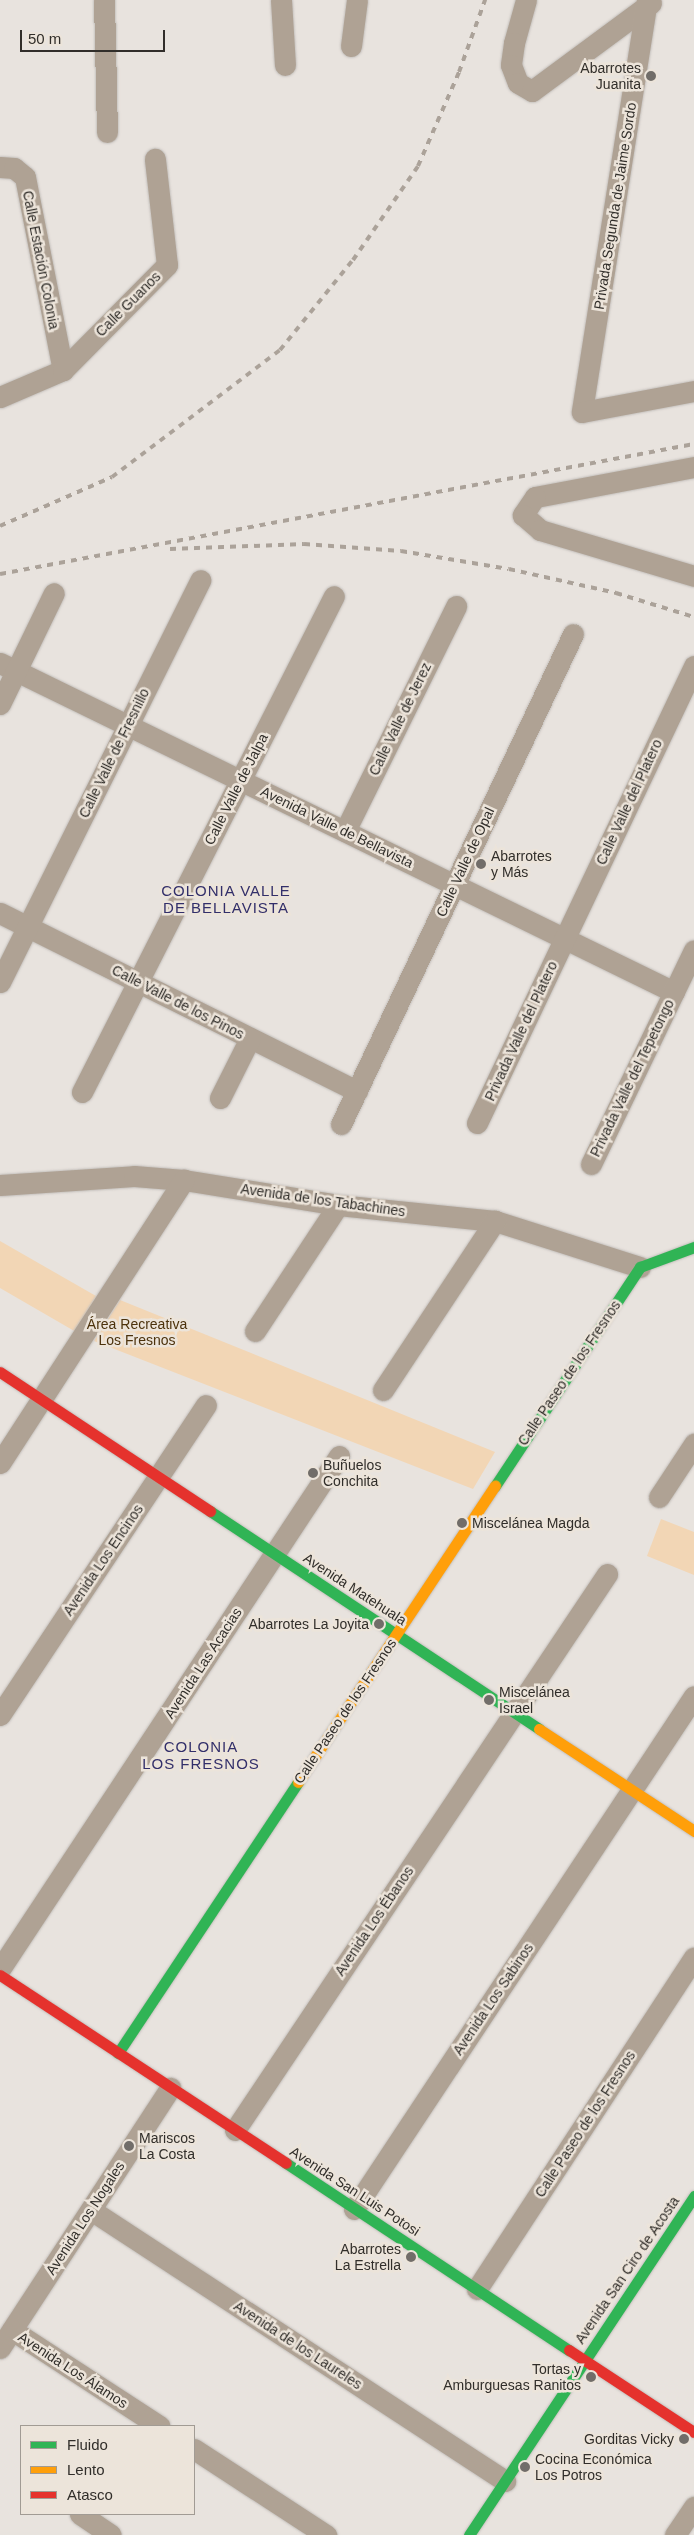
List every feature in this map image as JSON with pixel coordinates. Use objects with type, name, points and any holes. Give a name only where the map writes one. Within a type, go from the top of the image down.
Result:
[{"type":"street","points":[[104,0],[107,132]]},
{"type":"street","points":[[280,0],[285,65]]},
{"type":"street","points":[[351,46],[357,0]]},
{"type":"street","points":[[526,0],[514,43],[512,66],[518,83],[532,91],[650,2]]},
{"type":"street","name":"Privada Segunda de Jaime Sordo","points":[[650,2],[582,412],[694,392]]},
{"type":"street","name":"Calle Guanos","points":[[0,397],[63,370],[167,265],[155,159]]},
{"type":"street","name":"Calle Estación Colonia","points":[[0,167],[14,168],[25,178],[63,370]]},
{"type":"street","points":[[694,467],[536,497],[523,515],[540,530],[694,576]]},
{"type":"street","name":"Calle Valle de Fresnillo","points":[[0,982],[200,580]]},
{"type":"street","points":[[0,704],[8,667],[54,593]]},
{"type":"street","name":"Calle Valle de Jalpa","points":[[82,1092],[334,596]]},
{"type":"street","name":"Calle Valle de Jerez","points":[[345,831],[456,606]]},
{"type":"street","name":"Calle Valle de Opal","points":[[341,1124],[573,634]]},
{"type":"street","name":"Calle Valle del Platero","points":[[565,938],[694,666]]},
{"type":"street","name":"Avenida Valle de Bellavista","points":[[8,667],[674,992]]},
{"type":"street","name":"Calle Valle de los Pinos","points":[[0,913],[357,1091]]},
{"type":"street","name":"Privada Valle del Platero","points":[[477,1124],[565,938]]},
{"type":"street","name":"Privada Valle del Tepetongo","points":[[590,1164],[694,950]]},
{"type":"street","points":[[220,1098],[250,1038]]},
{"type":"street","name":"Avenida de los Tabachines","points":[[0,1185],[134,1176],[184,1180],[338,1205],[495,1221],[640,1267]]},
{"type":"street","points":[[0,1464],[184,1180]]},
{"type":"street","points":[[255,1330],[338,1205]]},
{"type":"street","points":[[384,1390],[495,1221]]},
{"type":"street","points":[[640,1267],[694,1247]]},
{"type":"street","name":"Calle Paseo de los Fresnos","points":[[118,2053],[640,1267]]},
{"type":"street","name":"Avenida Matehuala","points":[[0,1372],[694,1831]]},
{"type":"street","name":"Avenida Los Encinos","points":[[0,1716],[206,1406]]},
{"type":"street","points":[[659,1497],[694,1444]]},
{"type":"street","name":"Avenida Las Acacias","points":[[0,1969],[339,1456]]},
{"type":"street","name":"Avenida Los Ébanos","points":[[234,2130],[607,1574]]},
{"type":"street","name":"Avenida Los Sabinos","points":[[354,2209],[694,1696]]},
{"type":"street","name":"Calle Paseo de los Fresnos","points":[[476,2289],[694,1958]]},
{"type":"street","name":"Avenida San Luis Potosi","points":[[0,1976],[694,2432]]},
{"type":"street","name":"Avenida Los Nogales","points":[[0,2348],[170,2088]]},
{"type":"street","name":"Avenida San Ciro de Acosta","points":[[469,2535],[694,2196]]},
{"type":"street","name":"Avenida de los Laureles","points":[[91,2210],[505,2481]]},
{"type":"street","name":"Avenida Los Álamos","points":[[12,2330],[157,2425]]},
{"type":"street","points":[[195,2450],[326,2535]]},
{"type":"street","points":[[675,2535],[694,2507]]},
{"type":"street","points":[[81,2515],[111,2535]]},
{"type":"green space","points":[[0,1241],[96,1296],[76,1332],[0,1288]]},
{"type":"green space","name":"Área Recreativa Los Fresnos","points":[[120,1300],[495,1452],[473,1489],[94,1341]]},
{"type":"green space","points":[[661,1519],[694,1532],[694,1575],[647,1556]]},
{"type":"railway","points":[[0,526],[112,477],[280,350],[353,260],[418,166],[459,72],[485,0]]},
{"type":"railway","points":[[0,574],[694,444]]},
{"type":"railway","points":[[170,549],[304,544],[401,551],[509,569],[616,593],[694,617]]},
{"type":"traffic: fast","points":[[495,1486],[640,1267],[694,1247]]},
{"type":"traffic: fast","points":[[210,1511],[539,1729]]},
{"type":"traffic: fast","points":[[118,2053],[298,1782]]},
{"type":"traffic: fast","points":[[286,2163],[569,2350]]},
{"type":"traffic: fast","points":[[469,2535],[694,2196]]},
{"type":"traffic: slow","points":[[298,1782],[495,1486]]},
{"type":"traffic: slow","points":[[539,1729],[694,1831]]},
{"type":"traffic: jam","points":[[0,1372],[210,1511]]},
{"type":"traffic: jam","points":[[0,1975],[286,2163]]},
{"type":"traffic: jam","points":[[569,2350],[694,2432]]},
{"type":"place","name":"Abarrotes Juanita","points":[[651,76]]},
{"type":"place","name":"Abarrotes y Más","points":[[481,864]]},
{"type":"place","name":"Buñuelos Conchita","points":[[313,1473]]},
{"type":"place","name":"Miscelánea Magda","points":[[462,1523]]},
{"type":"place","name":"Abarrotes La Joyita","points":[[379,1624]]},
{"type":"place","name":"Miscelánea Israel","points":[[489,1700]]},
{"type":"place","name":"Mariscos La Costa","points":[[129,2146]]},
{"type":"place","name":"Abarrotes La Estrella","points":[[411,2257]]},
{"type":"place","name":"Tortas y Amburguesas Ranitos","points":[[591,2377]]},
{"type":"place","name":"Gorditas Vicky","points":[[684,2439]]},
{"type":"place","name":"Cocina Económica Los Potros","points":[[525,2467]]},
{"type":"district","name":"COLONIA VALLE DE BELLAVISTA","points":[[226,898]]},
{"type":"district","name":"COLONIA LOS FRESNOS","points":[[201,1754]]}]
